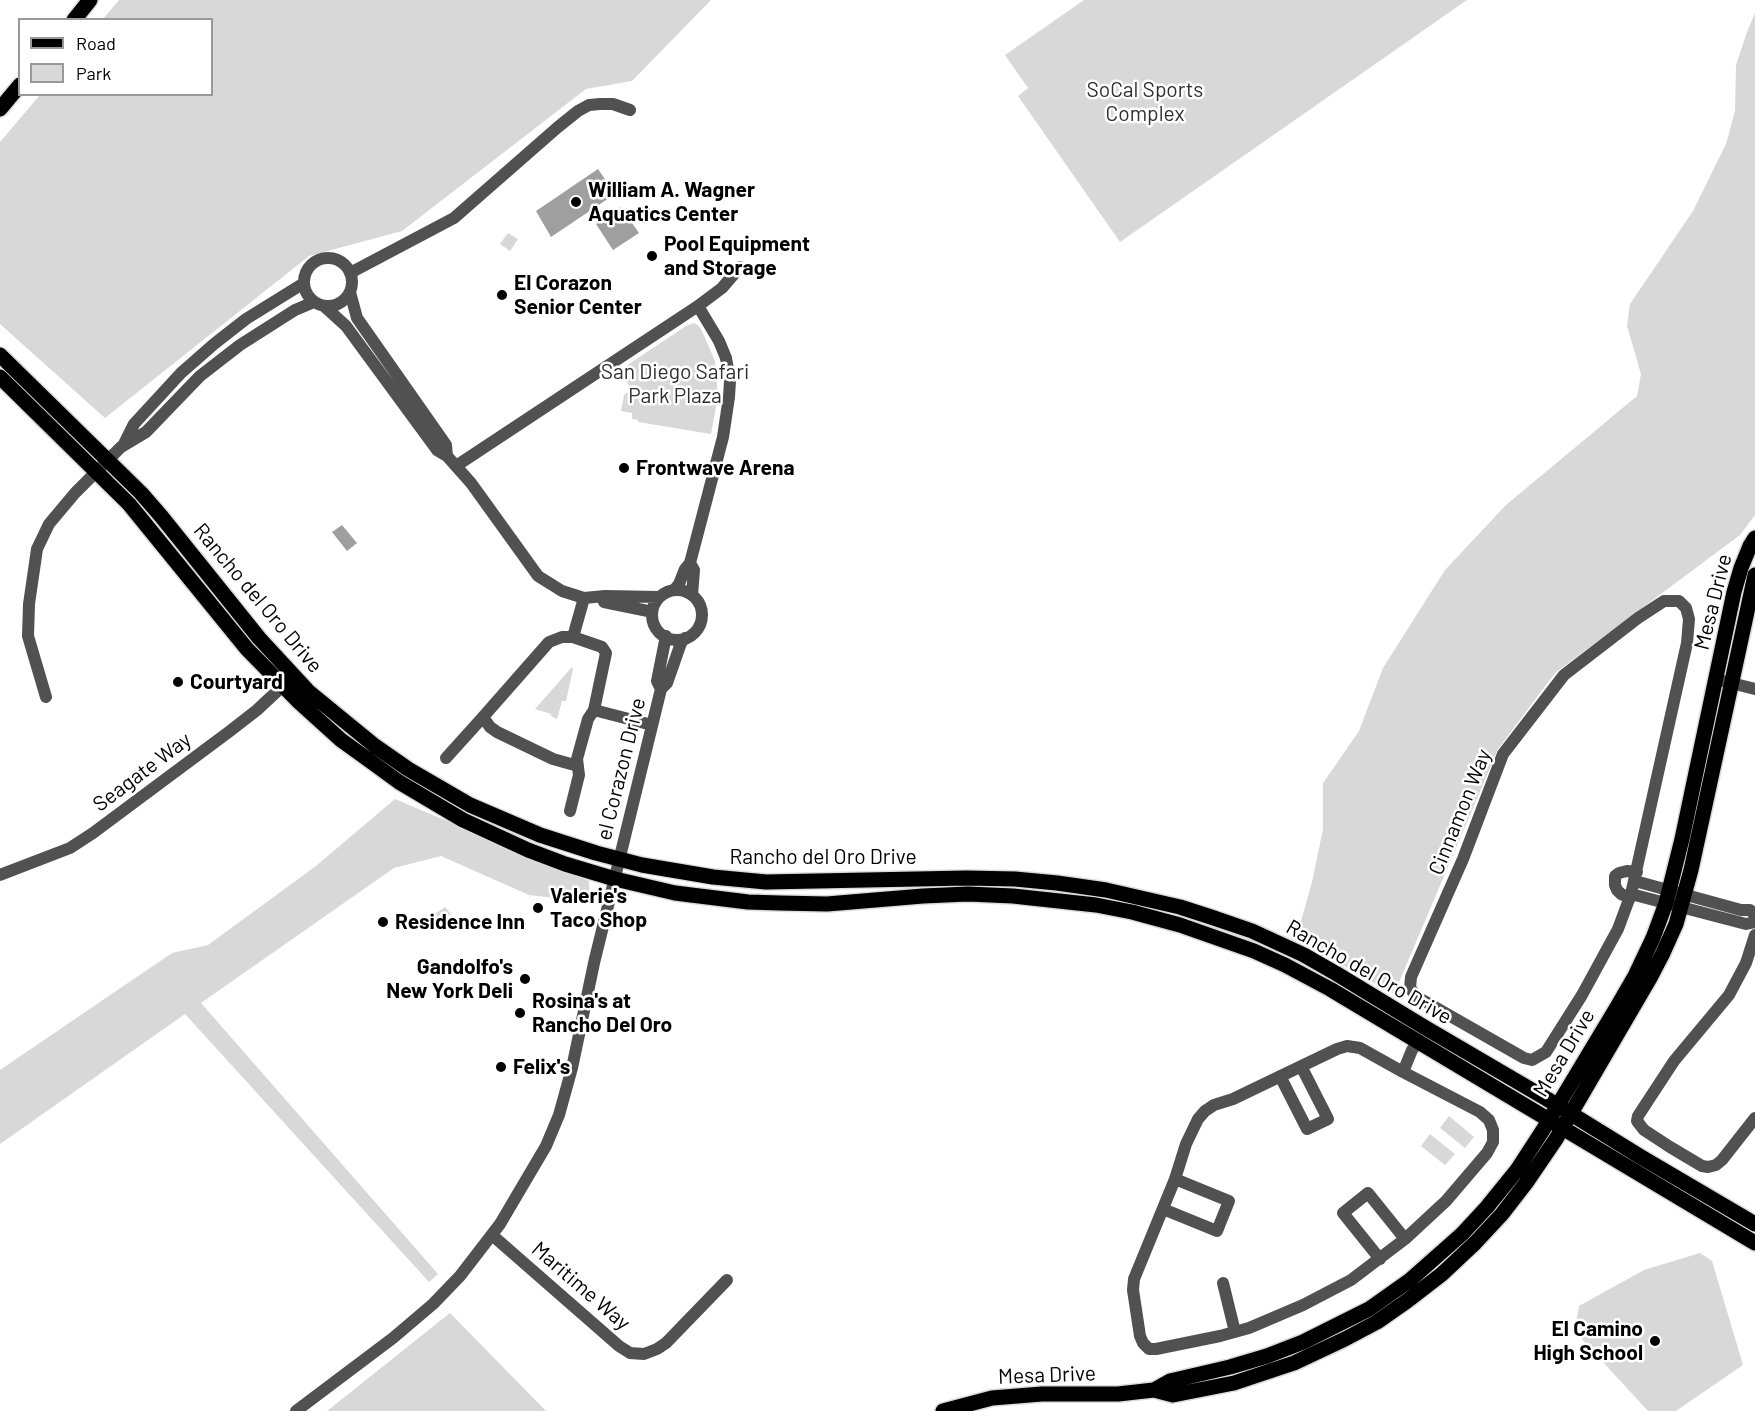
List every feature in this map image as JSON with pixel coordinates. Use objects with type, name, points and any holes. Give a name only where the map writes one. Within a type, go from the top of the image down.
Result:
[{"type":"main road","points":[[76,18],[90,0]]},
{"type":"main road","points":[[0,109],[18,87]]},
{"type":"main road","name":"Rancho del Oro Drive","points":[[0,356],[102,466]]},
{"type":"main road","name":"Rancho del Oro Drive","points":[[0,377],[161,516],[259,639],[288,681],[333,732],[399,782],[463,820],[528,850],[565,864],[675,893],[761,902],[827,904],[968,894],[1043,898],[1132,912],[1180,925],[1254,951],[1285,965],[1365,1010],[1755,1243]]},
{"type":"main road","name":"Mesa Drive","points":[[943,1411],[992,1398],[1042,1394],[1118,1394],[1154,1390],[1170,1381],[1267,1356],[1303,1342],[1369,1309],[1410,1280],[1462,1234],[1556,1124],[1653,938],[1692,870],[1741,568],[1749,546],[1755,538]]},
{"type":"main road","name":"Mesa Drive","points":[[1723,681],[1755,575]]},
{"type":"main road","name":"Rancho del Oro Drive","points":[[288,681],[326,706],[375,746],[445,791],[504,821],[573,846],[620,859],[671,870],[748,881],[1015,879],[1057,883],[1131,895],[1180,907],[1252,931],[1329,969],[1755,1224]]},
{"type":"main road","points":[[1365,1010],[1416,1031],[1424,1027]]},
{"type":"main road","points":[[1418,1042],[1431,1040],[1459,1047]]},
{"type":"street","points":[[350,273],[454,218],[578,111],[589,105],[600,104],[630,110]]},
{"type":"street","points":[[447,456],[446,445],[357,318],[351,292],[352,279],[346,266],[331,258],[315,261],[305,274],[306,294],[346,326],[437,450],[447,456],[471,483],[538,576],[562,591],[648,611],[652,614]]},
{"type":"street","points":[[456,466],[698,306],[722,288],[740,267]]},
{"type":"street","points":[[124,444],[134,424],[182,373],[214,344],[246,319],[304,283]]},
{"type":"street","points":[[46,698],[28,636],[29,604],[37,549],[50,524],[62,508],[124,444],[146,432],[200,376],[240,345],[295,310],[319,304],[330,307],[342,302],[351,292]]},
{"type":"street","points":[[674,590],[690,563],[723,436],[729,397],[730,381],[726,358],[719,341],[698,306]]},
{"type":"street","points":[[690,563],[694,570],[692,595]]},
{"type":"street","points":[[674,590],[692,595],[700,606],[702,617],[697,629],[685,638],[672,639],[666,636],[656,627],[652,614],[659,597],[674,590]]},
{"type":"street","points":[[589,598],[659,597]]},
{"type":"street","points":[[573,637],[589,598]]},
{"type":"street","name":"Cinnamon Way","points":[[1664,601],[1679,601],[1686,608],[1689,619],[1687,643],[1636,877],[1618,929],[1582,995],[1546,1052],[1532,1059],[1524,1058],[1417,997],[1410,988],[1410,977],[1463,859],[1503,754],[1564,675],[1638,618],[1664,601]]},
{"type":"street","name":"el Corazon Drive","points":[[661,689],[657,681],[666,636]]},
{"type":"street","points":[[446,758],[549,642],[562,637],[573,637],[602,648],[606,653],[594,710],[588,719],[578,759],[579,775],[570,811]]},
{"type":"street","name":"el Corazon Drive","points":[[296,1411],[415,1320],[460,1276],[492,1235],[546,1146],[559,1115],[572,1068],[594,963],[661,689],[667,683],[681,643],[685,638]]},
{"type":"street","name":"Seagate Way","points":[[0,875],[70,848],[93,833],[257,710],[288,681]]},
{"type":"street","points":[[1723,681],[1755,689]]},
{"type":"street","points":[[594,710],[652,725]]},
{"type":"street","points":[[483,717],[497,732],[553,759],[578,766]]},
{"type":"street","points":[[1755,915],[1750,910],[1676,898],[1621,894],[1615,885],[1615,876],[1627,871],[1676,898],[1746,924],[1755,922]]},
{"type":"street","points":[[1755,935],[1746,963],[1729,995],[1674,1060],[1637,1121],[1644,1130],[1702,1166],[1708,1167],[1722,1160],[1755,1119]]},
{"type":"street","points":[[1403,1072],[1418,1042]]},
{"type":"street","points":[[1347,1046],[1360,1048],[1480,1112],[1489,1120],[1494,1142],[1446,1201],[1405,1239],[1351,1280],[1304,1305],[1236,1332],[1156,1349],[1149,1348],[1143,1343],[1133,1290],[1134,1279],[1175,1179],[1186,1144],[1198,1119],[1214,1105],[1233,1099],[1301,1066],[1337,1049],[1347,1046]]},
{"type":"street","points":[[1280,1076],[1307,1129],[1328,1119],[1301,1066]]},
{"type":"street","points":[[1162,1209],[1217,1231],[1229,1201],[1175,1179]]},
{"type":"street","points":[[1380,1259],[1343,1213],[1368,1193],[1405,1239]]},
{"type":"street","name":"Maritime Way","points":[[492,1235],[619,1346],[630,1353],[644,1354],[666,1343],[727,1280]]},
{"type":"street","points":[[1223,1284],[1236,1332]]},
{"type":"green space","points":[[119,0],[711,0],[632,81],[586,89],[402,231],[309,256],[105,418],[0,324],[0,142],[39,96],[213,96],[213,18],[104,18]]},
{"type":"green space","name":"SoCal Sports Complex","points":[[1084,0],[1467,0],[1120,242],[1018,96],[1028,88],[1005,55]]},
{"type":"green space","points":[[1755,13],[1755,515],[1740,535],[1555,673],[1498,749],[1394,994],[1296,939],[1312,882],[1323,829],[1323,783],[1359,731],[1383,668],[1445,570],[1506,505],[1637,396],[1641,374],[1627,326],[1630,304],[1693,211],[1726,144],[1735,111],[1736,65]]},
{"type":"green space","points":[[508,233],[518,239],[510,251],[500,244]]},
{"type":"green space","name":"San Diego Safari Park Plaza","points":[[694,323],[702,331],[715,361],[718,396],[711,434],[638,422],[632,419],[632,413],[621,411],[624,395],[631,389],[620,370]]},
{"type":"green space","points":[[572,667],[566,701],[562,701],[557,719],[551,714],[535,709]]},
{"type":"green space","points":[[395,799],[589,881],[590,902],[529,895],[441,856],[394,868],[201,1003],[438,1274],[429,1282],[185,1014],[0,1144],[0,1070],[172,953],[208,945],[316,866]]},
{"type":"green space","points":[[445,907],[451,914],[434,926],[429,918]]},
{"type":"green space","points":[[1449,1116],[1474,1137],[1465,1148],[1440,1128]]},
{"type":"green space","points":[[1430,1134],[1455,1154],[1445,1165],[1421,1146]]},
{"type":"green space","points":[[1700,1253],[1712,1261],[1743,1365],[1676,1411],[1648,1411],[1579,1336],[1576,1323],[1579,1306],[1644,1270]]},
{"type":"green space","points":[[450,1313],[546,1411],[327,1411]]},
{"type":"shaded area","name":"William A. Wagner Aquatics Center","points":[[598,169],[615,194],[551,237],[536,211]]},
{"type":"shaded area","points":[[621,207],[639,233],[613,250],[596,224]]},
{"type":"shaded area","points":[[342,525],[357,543],[347,551],[332,532]]},
{"type":"place","name":"William A. Wagner Aquatics Center","points":[[576,202]]},
{"type":"place","name":"Pool Equipment and Storage","points":[[652,256]]},
{"type":"place","name":"El Corazon Senior Center","points":[[502,295]]},
{"type":"place","name":"Frontwave Arena","points":[[624,468]]},
{"type":"place","name":"Courtyard","points":[[178,682]]},
{"type":"place","name":"Valerie's Taco Shop","points":[[538,908]]},
{"type":"place","name":"Residence Inn","points":[[383,922]]},
{"type":"place","name":"Gandolfo's New York Deli","points":[[525,979]]},
{"type":"place","name":"Rosina's at Rancho Del Oro","points":[[520,1013]]},
{"type":"place","name":"Felix's","points":[[501,1067]]},
{"type":"place","name":"El Camino High School","points":[[1655,1341]]}]
